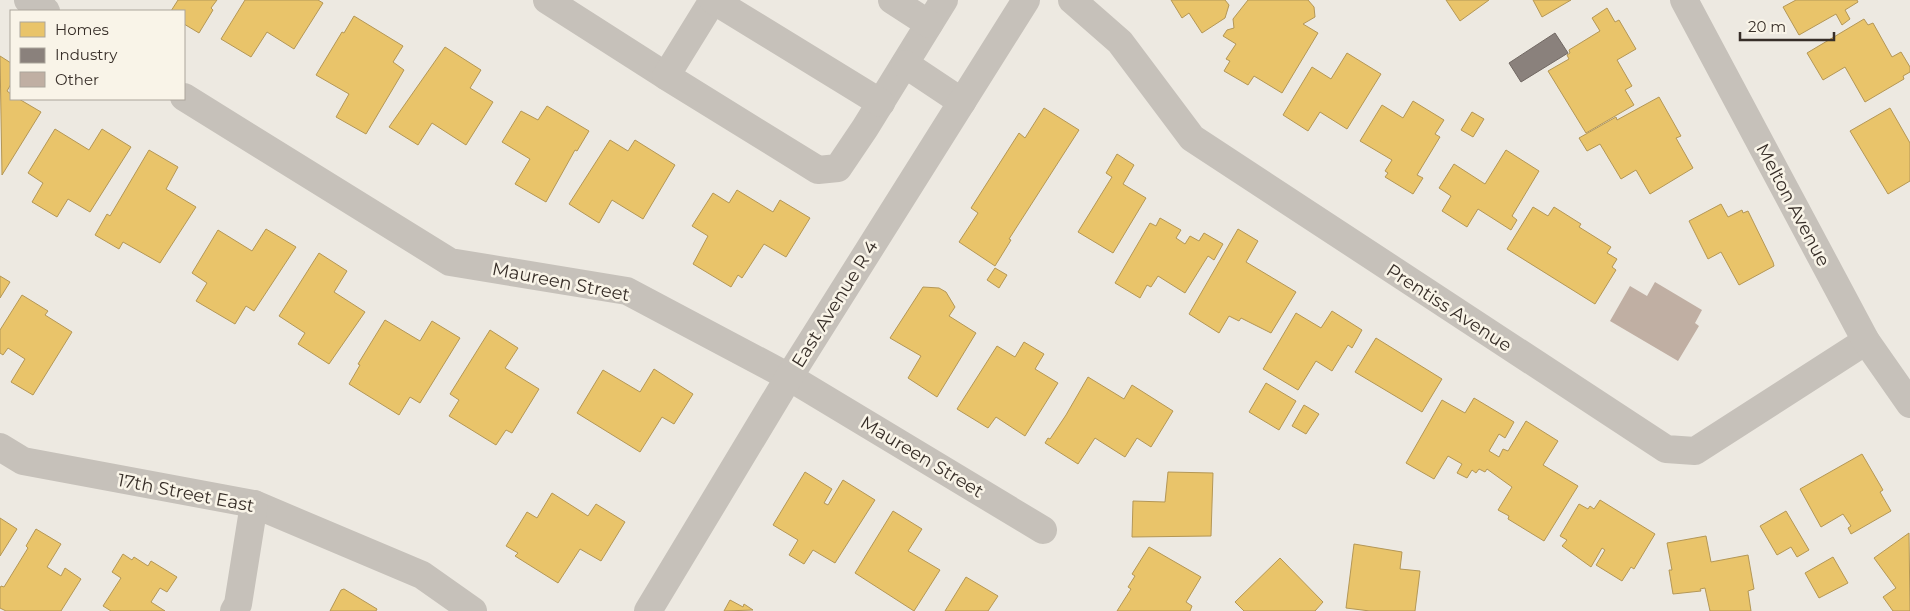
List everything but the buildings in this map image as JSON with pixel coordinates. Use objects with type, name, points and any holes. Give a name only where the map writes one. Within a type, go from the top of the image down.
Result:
[{"type":"street","points":[[28,0],[44,10]]},
{"type":"street","points":[[547,0],[818,170],[838,168],[881,103],[944,0]]},
{"type":"street","points":[[666,76],[713,0],[881,103]]},
{"type":"street","points":[[892,0],[929,24]]},
{"type":"street","name":"East Avenue R 4","points":[[648,611],[789,377],[1026,0]]},
{"type":"street","name":"Prentiss Avenue","points":[[1072,0],[1120,42],[1192,138],[1666,450],[1695,451],[1866,341]]},
{"type":"street","name":"Melton Avenue","points":[[1684,0],[1866,341],[1910,404]]},
{"type":"street","points":[[904,64],[962,102]]},
{"type":"street","name":"Maureen Street","points":[[185,98],[450,262],[627,291],[789,377],[1042,530]]},
{"type":"street","name":"17th Street East","points":[[0,447],[23,461],[254,504],[422,574],[473,611]]},
{"type":"street","points":[[234,611],[238,604],[254,504]]}]
